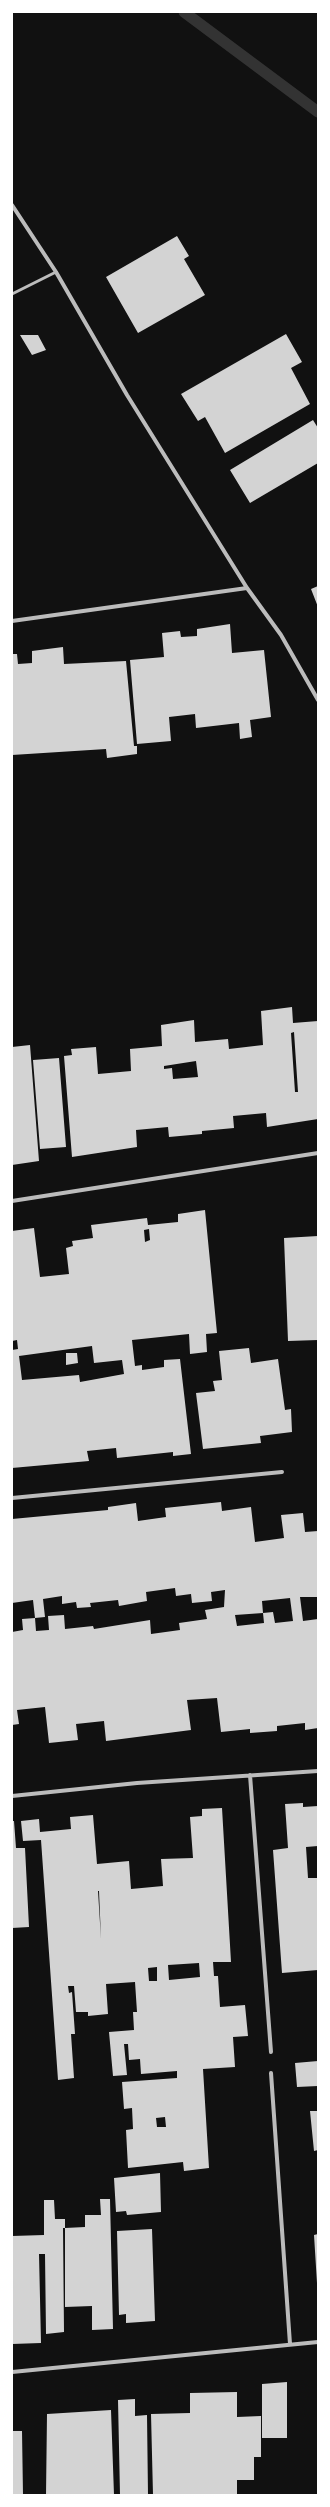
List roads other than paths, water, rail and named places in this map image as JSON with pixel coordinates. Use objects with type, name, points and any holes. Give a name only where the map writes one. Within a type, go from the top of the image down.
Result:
[{"type":"street","points":[[12,205],[56,272],[127,395],[247,588],[281,634],[318,700]]},
{"type":"street","points":[[12,621],[247,588]]},
{"type":"street","points":[[12,1201],[318,1153]]},
{"type":"street","points":[[12,1498],[282,1472]]},
{"type":"street","points":[[12,1796],[137,1783],[318,1771]]},
{"type":"street","points":[[250,1775],[271,2052]]},
{"type":"street","points":[[271,2073],[290,2344]]},
{"type":"street","points":[[12,2372],[318,2342]]},
{"type":"lane","points":[[12,294],[56,272]]},
{"type":"waterway","points":[[184,12],[318,112]]}]
